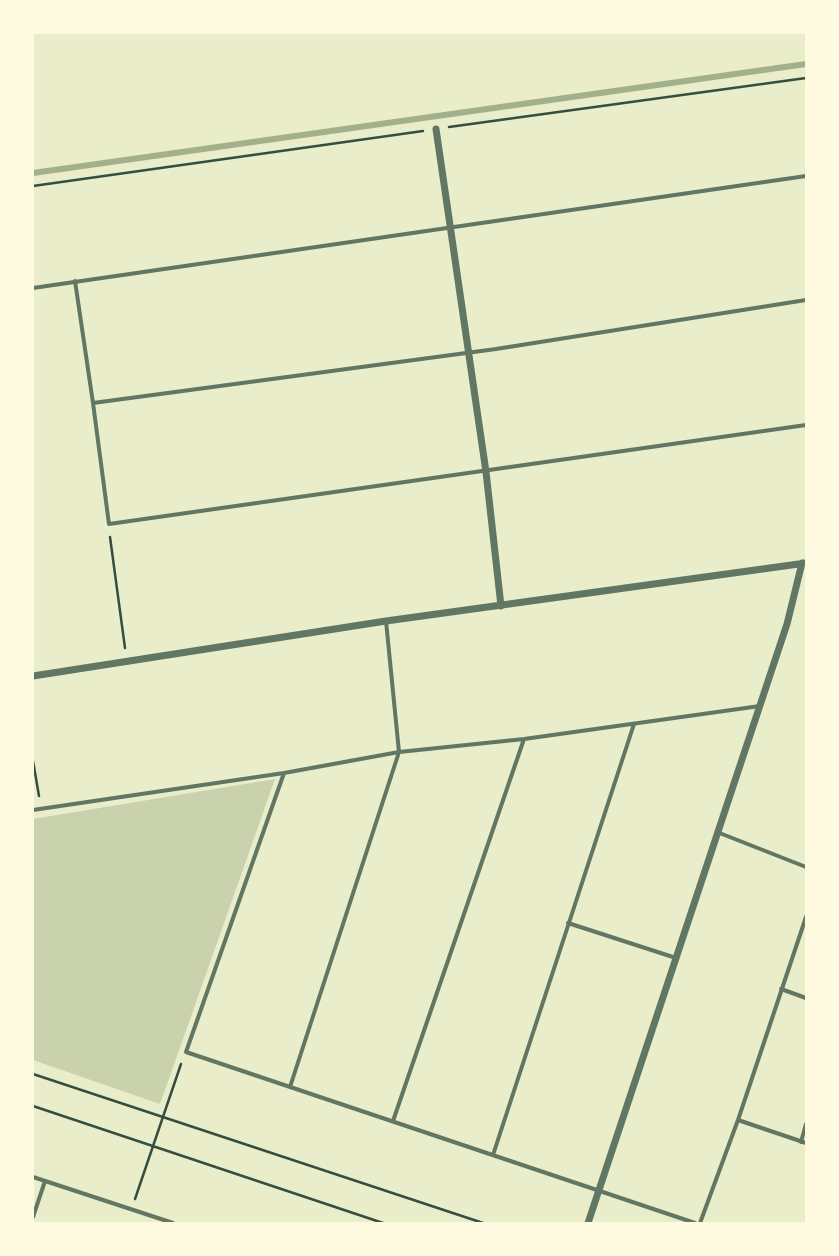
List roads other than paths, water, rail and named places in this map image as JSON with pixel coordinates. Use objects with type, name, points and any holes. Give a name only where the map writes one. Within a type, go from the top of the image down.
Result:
[{"type":"street","points":[[436,129],[470,352],[486,472],[501,606]]},
{"type":"street","points":[[33,288],[806,176]]},
{"type":"street","points":[[75,281],[94,403],[108,524],[486,472],[806,425]]},
{"type":"street","points":[[94,403],[470,352],[806,300]]},
{"type":"street","points":[[33,676],[386,621],[804,563],[787,624],[588,1223]]},
{"type":"street","points":[[290,1087],[399,752],[386,621]]},
{"type":"street","points":[[33,810],[284,773],[399,752],[524,739],[760,706]]},
{"type":"street","points":[[493,1154],[634,724]]},
{"type":"street","points":[[393,1121],[524,739]]},
{"type":"street","points":[[284,773],[186,1052],[695,1223]]},
{"type":"street","points":[[717,832],[806,867]]},
{"type":"street","points":[[700,1223],[738,1120],[806,917]]},
{"type":"street","points":[[568,924],[676,958]]},
{"type":"street","points":[[781,990],[806,998]]},
{"type":"street","points":[[738,1120],[806,1143]]},
{"type":"street","points":[[801,1142],[806,1124]]},
{"type":"street","points":[[33,1177],[173,1223]]},
{"type":"street","points":[[33,1217],[45,1181]]},
{"type":"waterway","points":[[33,173],[806,64]]}]
